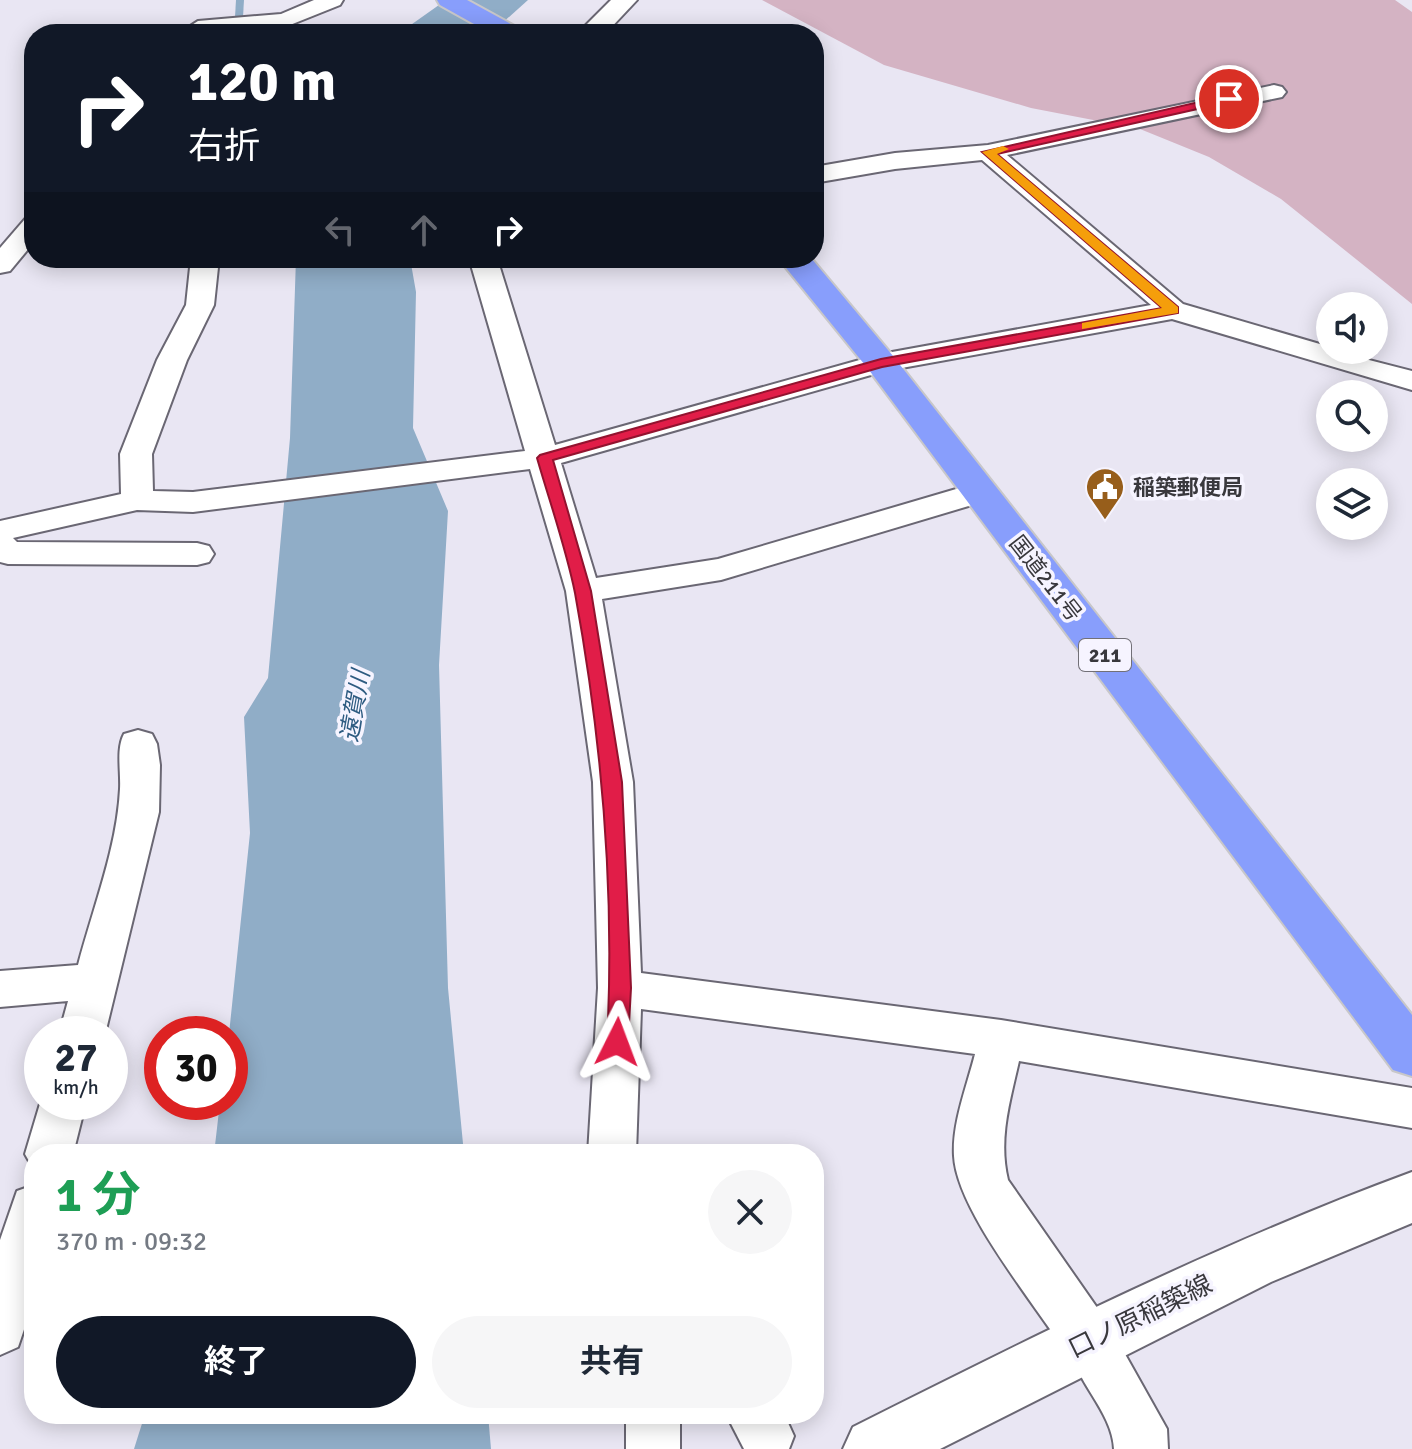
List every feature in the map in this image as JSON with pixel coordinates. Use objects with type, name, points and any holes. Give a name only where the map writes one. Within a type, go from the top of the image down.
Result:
[{"type":"highway","points":[[449,0],[493,24]]},
{"type":"highway","name":"国道211号","points":[[802,268],[881,363],[1412,1054]]},
{"type":"main road","points":[[600,24],[625,0]]},
{"type":"main road","name":"口ノ原稲築線","points":[[875,1449],[1089,1340],[1250,1263],[1412,1197]]},
{"type":"street","points":[[219,24],[285,20],[332,0]]},
{"type":"street","points":[[824,173],[895,161],[988,152],[1274,92]]},
{"type":"street","points":[[988,152],[1173,310],[1412,381]]},
{"type":"street","points":[[0,265],[24,237]]},
{"type":"street","points":[[137,500],[136,454],[172,360],[200,305],[204,268]]},
{"type":"street","points":[[485,268],[532,460],[583,591],[613,782],[620,988],[613,1144]]},
{"type":"street","points":[[0,531],[137,500],[193,502],[532,460],[881,363],[1173,310]]},
{"type":"street","points":[[583,591],[721,569],[980,492]]},
{"type":"street","points":[[0,544],[8,553],[197,554]]},
{"type":"street","points":[[87,1016],[139,812],[141,765],[138,744]]},
{"type":"street","points":[[0,989],[96,981]]},
{"type":"street","points":[[620,988],[1001,1039],[1412,1108]]},
{"type":"street","points":[[1001,1039],[978,1156],[985,1185],[1004,1219],[1089,1340],[1140,1429],[1141,1449]]},
{"type":"street","points":[[52,1144],[58,1120]]},
{"type":"street","points":[[0,1330],[24,1243]]},
{"type":"street","points":[[653,1424],[653,1449]]},
{"type":"shaded area","points":[[762,0],[1395,0],[1412,12],[1412,304],[1281,199],[1209,157],[1140,129],[1031,108],[884,65],[824,33],[824,24],[807,24]]},
{"type":"water","points":[[446,0],[528,0],[501,24],[412,24]]},
{"type":"water","name":"遠賀川","points":[[296,268],[412,268],[416,292],[413,428],[448,511],[439,665],[448,988],[463,1144],[215,1144],[218,1120],[248,1120],[248,1016],[231,1016],[250,833],[244,717],[268,678],[290,438]]},
{"type":"water","points":[[142,1424],[489,1424],[491,1449],[134,1449]]},
{"type":"waterway","points":[[239,24],[240,0]]},
{"type":"slow traffic","points":[[1003,149],[988,152],[1114,256],[1173,310],[1087,326]]},
{"type":"place","name":"稲築郵便局","points":[[1105,521]]},
{"type":"route","points":[[617,1042],[620,988],[613,782],[583,591],[545,458],[617,436],[696,418],[804,383],[881,363],[1173,310],[1114,256],[988,152],[1100,130],[1229,99]]}]
